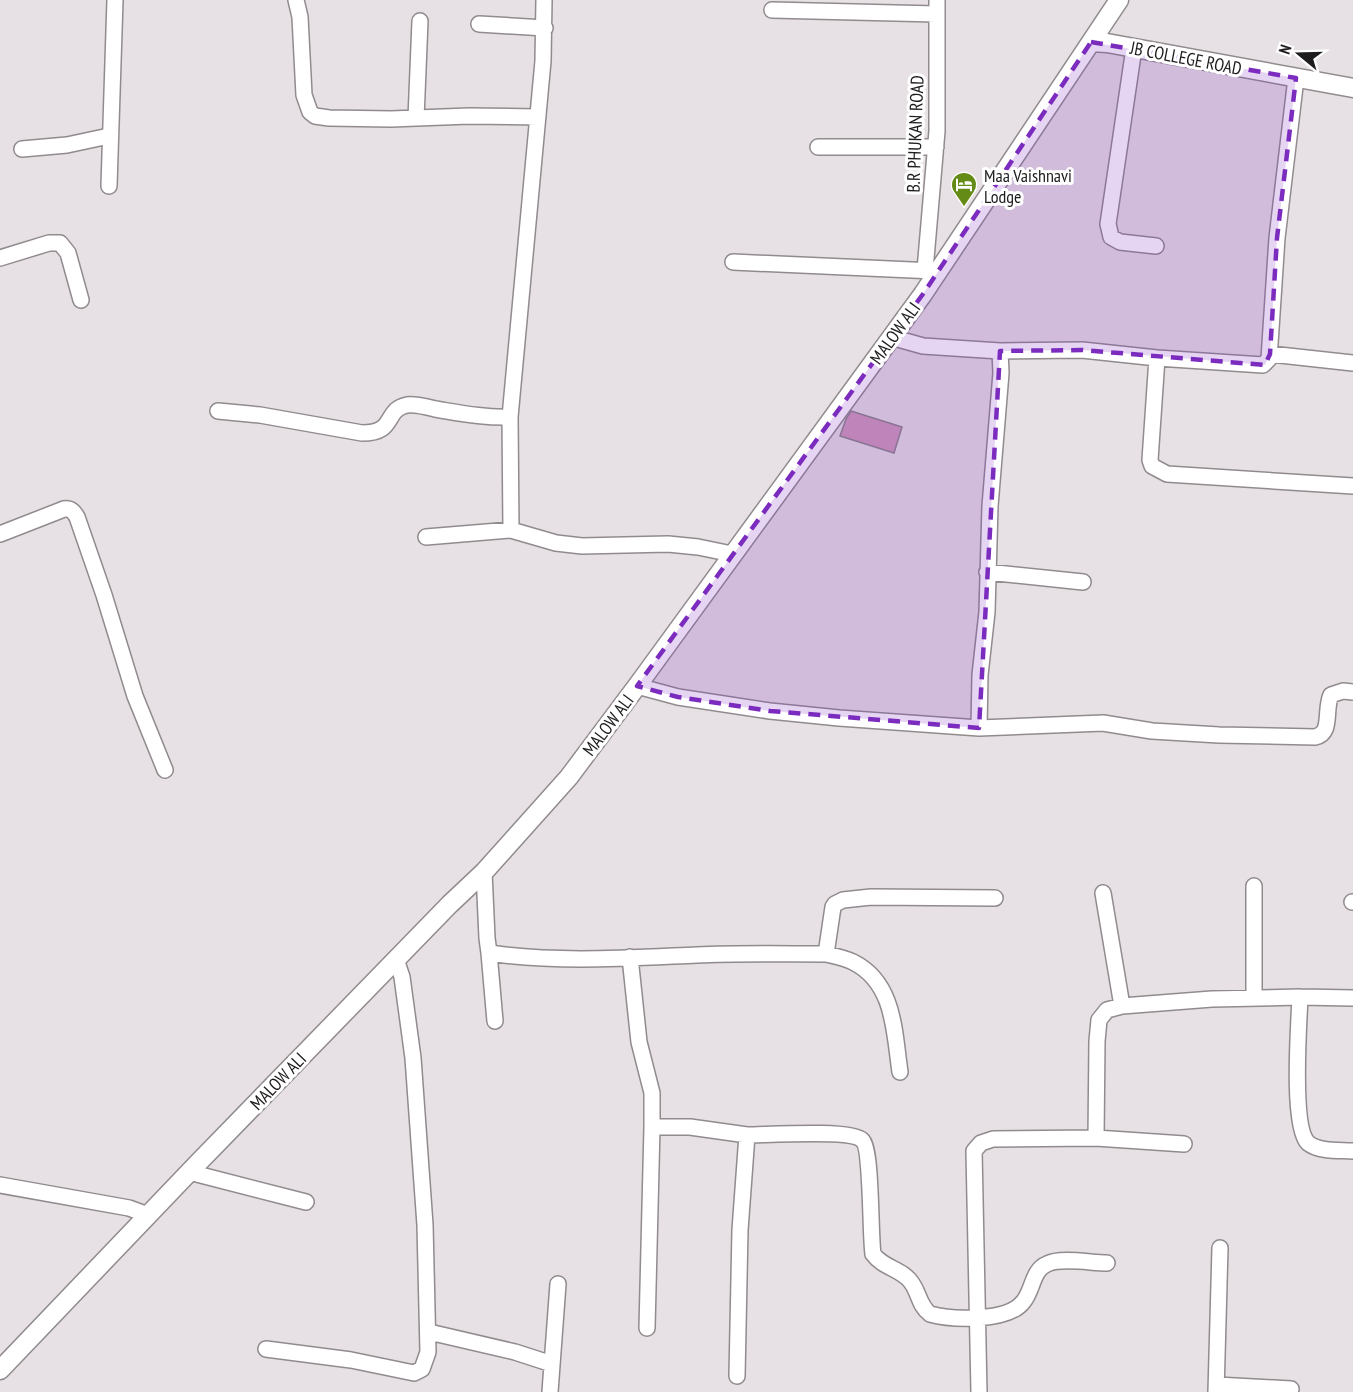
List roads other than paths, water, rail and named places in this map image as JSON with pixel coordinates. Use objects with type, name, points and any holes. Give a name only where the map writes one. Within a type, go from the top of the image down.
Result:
[{"type":"street","points":[[109,186],[115,0]]},
{"type":"street","points":[[296,0],[300,16],[304,95],[310,112],[315,116],[328,118],[538,117]]},
{"type":"street","points":[[511,530],[510,417],[538,117],[545,28],[544,0]]},
{"type":"street","name":"MALOW ALI","points":[[0,1370],[396,959],[484,872],[569,777],[891,337],[932,271],[1119,0]]},
{"type":"street","points":[[772,10],[937,7]]},
{"type":"street","name":"B.R PHUKAN ROAD","points":[[932,271],[937,7]]},
{"type":"street","points":[[416,118],[420,21]]},
{"type":"street","points":[[479,24],[545,28]]},
{"type":"street","name":"JB COLLEGE ROAD","points":[[1091,42],[1353,88]]},
{"type":"street","points":[[1134,48],[1108,232],[1114,240],[1119,242],[1156,246]]},
{"type":"street","points":[[891,337],[923,346],[1000,351],[1082,350],[1263,365],[1268,362],[1277,238],[1296,78]]},
{"type":"street","points":[[22,149],[67,145],[109,136]]},
{"type":"street","points":[[818,147],[936,147]]},
{"type":"street","points":[[0,258],[49,243],[60,243],[68,253],[81,300]]},
{"type":"street","points":[[733,262],[932,271]]},
{"type":"street","points":[[979,728],[980,675],[987,612],[987,573],[1001,373],[1000,351]]},
{"type":"street","points":[[1270,354],[1353,363]]},
{"type":"street","points":[[1157,358],[1150,460],[1157,471],[1212,478],[1353,486]]},
{"type":"street","points":[[218,411],[362,433],[372,433],[384,428],[397,410],[411,405],[490,418],[510,417]]},
{"type":"street","points":[[0,534],[64,509],[74,512],[104,595],[135,696],[165,770]]},
{"type":"street","points":[[426,537],[511,530],[556,543],[582,546],[668,544],[732,554]]},
{"type":"street","points":[[987,573],[1083,582]]},
{"type":"street","points":[[637,686],[678,697],[770,711],[979,728],[1103,723],[1152,731],[1219,735],[1315,736],[1323,735],[1326,731],[1327,707],[1331,695],[1337,692],[1353,692]]},
{"type":"street","points":[[484,872],[487,938],[495,1020]]},
{"type":"street","points":[[1254,886],[1254,998]]},
{"type":"street","points":[[1103,893],[1122,1006]]},
{"type":"street","points":[[826,954],[833,907],[843,900],[871,897],[995,898]]},
{"type":"street","points":[[489,954],[527,958],[750,953],[826,954],[852,962],[867,971],[878,982],[890,1007],[900,1072]]},
{"type":"street","points":[[630,957],[639,1042],[652,1093],[647,1328]]},
{"type":"street","points":[[266,1349],[351,1360],[414,1373],[426,1364],[429,1332],[425,1225],[413,1058],[402,977],[396,959]]},
{"type":"street","points":[[1300,997],[1297,1080],[1305,1137],[1314,1146],[1353,1151]]},
{"type":"street","points":[[1096,1138],[1097,1041],[1099,1020],[1107,1010],[1122,1006],[1254,998],[1353,998]]},
{"type":"street","points":[[652,1127],[690,1127],[747,1135],[836,1134],[851,1135],[862,1139],[865,1144],[873,1254],[877,1260],[903,1274],[911,1282],[922,1306],[930,1314],[977,1318],[1003,1315],[1022,1304],[1035,1277],[1046,1264],[1057,1261],[1107,1263]]},
{"type":"street","points":[[737,1376],[740,1230],[747,1135]]},
{"type":"street","points":[[979,1392],[974,1151],[981,1143],[993,1139],[1096,1138],[1184,1144]]},
{"type":"street","points":[[189,1172],[306,1202]]},
{"type":"street","points":[[0,1185],[129,1208],[148,1215]]},
{"type":"street","points":[[1220,1248],[1216,1388],[1291,1389]]},
{"type":"street","points":[[550,1392],[558,1284]]},
{"type":"street","points":[[429,1332],[515,1352],[552,1364]]},
{"type":"place","name":"Maa Vaishnavi Lodge","points":[[964,208]]}]
